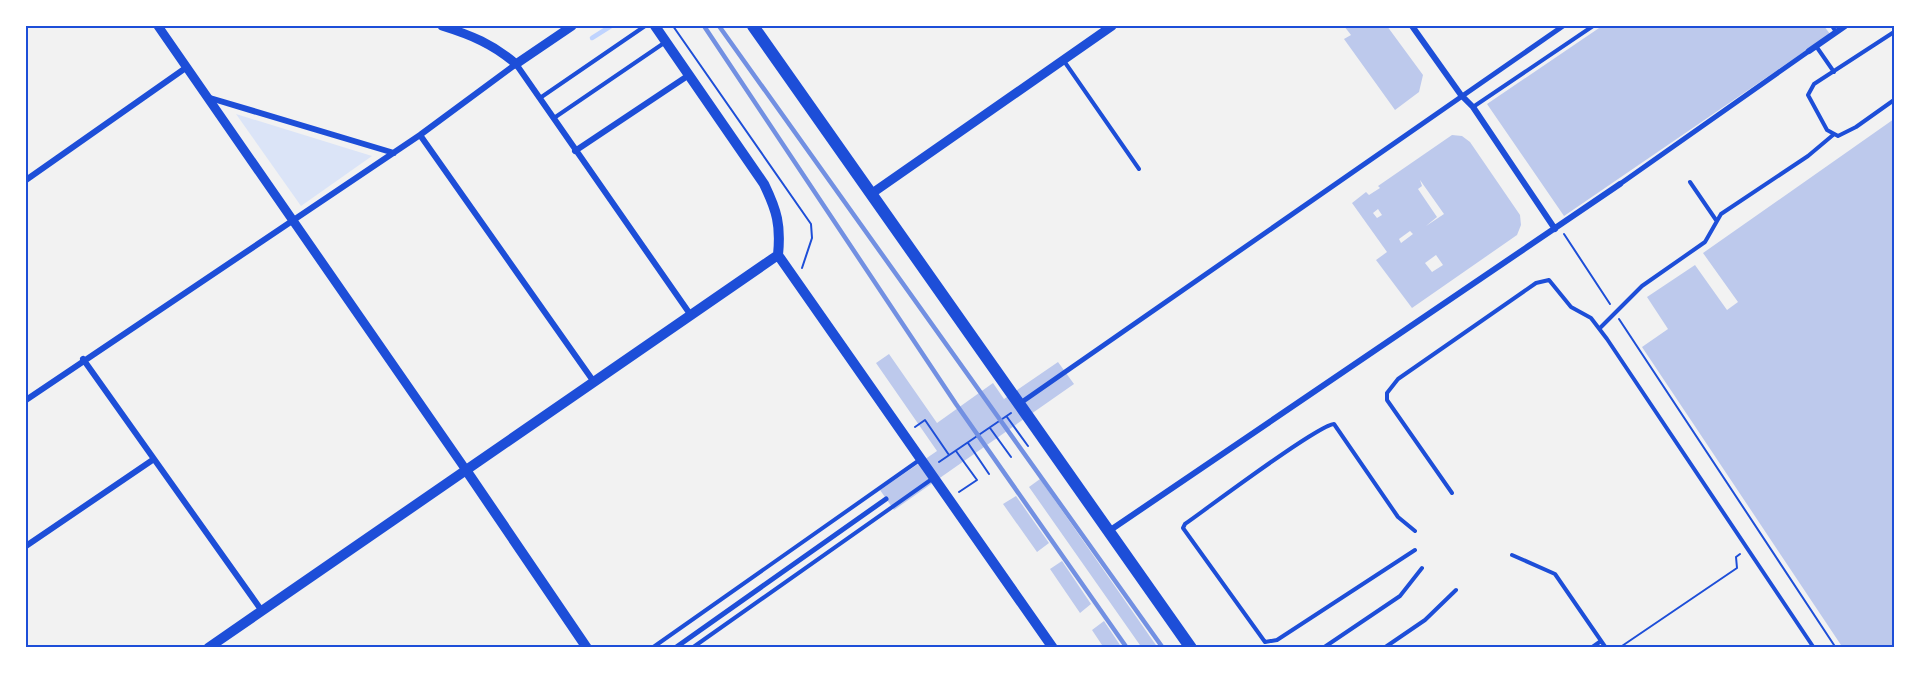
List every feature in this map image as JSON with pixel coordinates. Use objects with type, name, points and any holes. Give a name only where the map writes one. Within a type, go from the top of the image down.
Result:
[{"type":"main road","points":[[655,26],[764,184],[775,207],[781,230],[778,255],[936,472],[1053,648]]},
{"type":"main road","points":[[753,26],[1017,407],[1109,531],[1191,648]]},
{"type":"main road","points":[[208,648],[778,255]]},
{"type":"main road","points":[[466,470],[587,648]]},
{"type":"street","points":[[158,26],[466,470]]},
{"type":"street","points":[[442,26],[478,37],[499,49],[516,64],[575,152],[690,314]]},
{"type":"street","points":[[26,400],[83,359],[394,153],[570,26]]},
{"type":"street","points":[[871,194],[1112,26]]},
{"type":"street","points":[[1412,26],[1461,95],[1473,107],[1557,228]]},
{"type":"street","points":[[1017,407],[1563,26]]},
{"type":"street","points":[[1109,531],[1557,228],[1845,26]]},
{"type":"street","points":[[26,180],[187,67]]},
{"type":"street","points":[[575,152],[689,75]]},
{"type":"street","points":[[210,98],[394,153]]},
{"type":"street","points":[[420,135],[594,382]]},
{"type":"street","points":[[83,359],[262,611]]},
{"type":"street","points":[[26,546],[154,459]]},
{"type":"street","points":[[675,648],[886,499]]},
{"type":"lane","points":[[539,99],[645,26]]},
{"type":"lane","points":[[1473,107],[1593,26]]},
{"type":"lane","points":[[1832,26],[1836,32]]},
{"type":"lane","points":[[1833,135],[1816,114],[1808,95],[1814,84],[1894,32]]},
{"type":"lane","points":[[553,119],[666,41]]},
{"type":"lane","points":[[1816,46],[1834,72]]},
{"type":"lane","points":[[1064,60],[1139,169]]},
{"type":"lane","points":[[1600,328],[1642,286],[1705,242],[1716,220],[1809,156],[1833,135],[1845,134],[1894,100]]},
{"type":"lane","points":[[1690,182],[1716,220]]},
{"type":"lane","points":[[1452,493],[1387,400],[1390,386],[1544,280],[1554,283],[1571,307],[1591,318],[1600,328],[1814,648]]},
{"type":"lane","points":[[1415,550],[1277,640],[1265,642],[1183,528],[1185,524],[1295,447],[1328,425],[1334,424],[1398,518],[1416,531]]},
{"type":"lane","points":[[652,648],[926,458]]},
{"type":"lane","points":[[692,648],[936,472]]},
{"type":"lane","points":[[1512,555],[1555,574],[1606,648]]},
{"type":"lane","points":[[1323,648],[1401,596],[1422,568]]},
{"type":"lane","points":[[1384,648],[1442,604],[1456,590]]},
{"type":"lane","points":[[1591,648],[1601,640]]},
{"type":"path","points":[[673,26],[811,224],[811,242],[802,263],[804,275]]},
{"type":"path","points":[[1557,228],[1615,312],[1836,648]]},
{"type":"path","points":[[939,462],[1017,407]]},
{"type":"path","points":[[1006,416],[1028,446]]},
{"type":"path","points":[[918,424],[925,420],[949,455]]},
{"type":"path","points":[[990,428],[1011,457]]},
{"type":"path","points":[[968,443],[989,474]]},
{"type":"path","points":[[956,451],[977,480],[956,494],[961,501]]},
{"type":"path","points":[[926,458],[936,472]]},
{"type":"path","points":[[1619,648],[1737,568],[1736,557],[1762,537]]},
{"type":"shaded area","points":[[236,114],[372,156],[301,206]]},
{"type":"building","points":[[1344,26],[1387,26],[1423,75],[1419,92],[1395,110],[1344,39],[1351,35]]},
{"type":"building","points":[[1602,26],[1824,26],[1830,34],[1564,216],[1487,104]]},
{"type":"building","points":[[1894,119],[1894,648],[1843,648],[1642,347],[1668,329],[1647,297],[1695,265],[1727,310],[1738,302],[1703,253]]},
{"type":"building","points":[[1452,135],[1462,136],[1470,142],[1520,215],[1521,225],[1517,235],[1412,308],[1376,260],[1387,252],[1352,203],[1366,192],[1369,195],[1380,188],[1378,186]],"holes":[[[1420,180],[1444,214],[1426,226],[1437,217],[1418,189],[1422,186]],[[1378,209],[1382,215],[1377,218],[1373,213]],[[1410,231],[1413,234],[1401,243],[1399,239]],[[1436,255],[1443,265],[1432,272],[1425,263]]]},
{"type":"building","points":[[889,354],[937,423],[993,383],[1004,399],[1058,362],[1074,384],[894,510],[880,490],[937,451],[876,363]]},
{"type":"building","points":[[1040,479],[1158,648],[1142,648],[1029,487]]},
{"type":"building","points":[[1016,496],[1049,543],[1037,552],[1003,504]]},
{"type":"building","points":[[1062,561],[1091,604],[1080,613],[1050,569]]},
{"type":"building","points":[[1104,621],[1122,648],[1104,648],[1092,630]]},
{"type":"waterway","points":[[592,38],[611,26]]},
{"type":"railway","points":[[704,26],[956,404],[1127,648]]},
{"type":"railway","points":[[719,26],[1163,648]]}]
